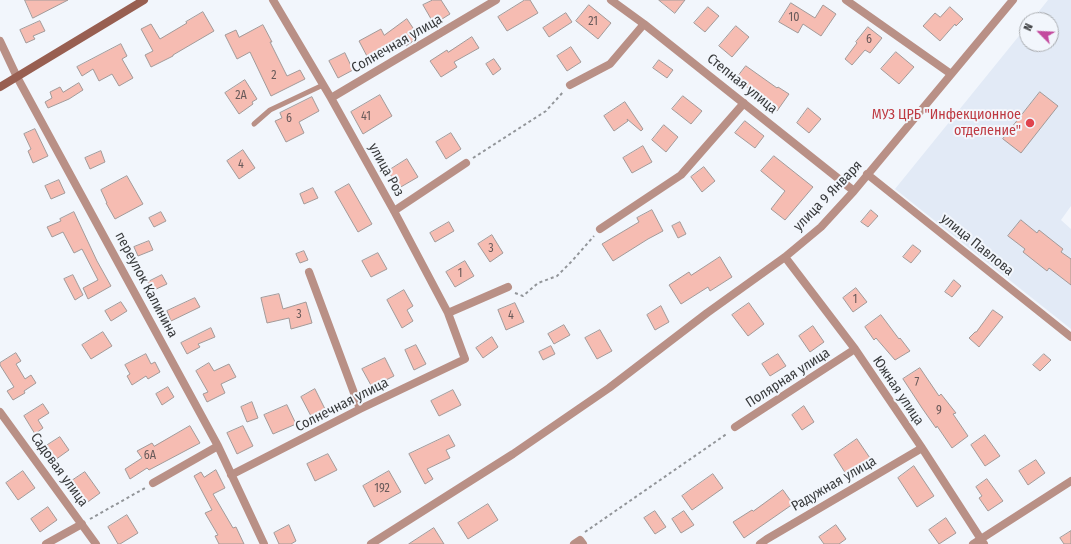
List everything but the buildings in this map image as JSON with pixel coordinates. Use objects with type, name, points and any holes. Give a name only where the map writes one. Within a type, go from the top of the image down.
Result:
[{"type":"main road","points":[[0,87],[144,0]]},
{"type":"street","name":"улица Роз","points":[[273,0],[331,98],[394,211],[448,313],[465,359]]},
{"type":"street","name":"Солнечная улица","points":[[331,98],[496,0]]},
{"type":"street","name":"Степная улица","points":[[611,0],[644,24],[854,191]]},
{"type":"street","points":[[846,0],[951,74]]},
{"type":"street","name":"улица 9 Января","points":[[371,544],[513,454],[609,388],[707,313],[784,257],[821,227],[854,191],[1013,0]]},
{"type":"street","points":[[570,85],[610,64],[644,24]]},
{"type":"street","name":"переулок Калинина","points":[[0,41],[18,77],[218,446],[264,544]]},
{"type":"street","points":[[600,229],[681,175],[744,103]]},
{"type":"street","points":[[394,211],[466,163]]},
{"type":"street","name":"улица Павлова","points":[[868,174],[1071,337]]},
{"type":"street","name":"Южная улица","points":[[784,257],[855,349],[922,448],[979,542]]},
{"type":"street","points":[[310,272],[360,409]]},
{"type":"street","points":[[448,313],[508,287]]},
{"type":"street","name":"Полярная улица","points":[[735,428],[855,349]]},
{"type":"street","name":"Солнечная улица","points":[[231,475],[360,409],[465,359]]},
{"type":"street","name":"Садовая улица","points":[[0,412],[96,544]]},
{"type":"street","points":[[153,483],[218,446]]},
{"type":"street","name":"Радужная улица","points":[[760,544],[767,538],[922,448]]},
{"type":"street","points":[[979,542],[1071,481]]},
{"type":"street","points":[[46,544],[82,524]]},
{"type":"lane","points":[[254,124],[270,110],[323,85]]},
{"type":"path","points":[[466,163],[546,111],[570,85]]},
{"type":"path","points":[[508,287],[514,293],[524,296],[538,283],[557,276],[600,229]]},
{"type":"path","points":[[585,532],[735,428]]},
{"type":"path","points":[[82,524],[153,483]]},
{"type":"shaded area","points":[[1048,0],[1071,0],[1071,206],[1061,220],[1071,229],[1071,329],[895,189],[1019,36],[1019,52],[1059,52],[1059,12],[1038,12]]},
{"type":"place","name":"МУЗ ЦРБ \"Инфекционное отделение\"","points":[[1030,123]]}]
